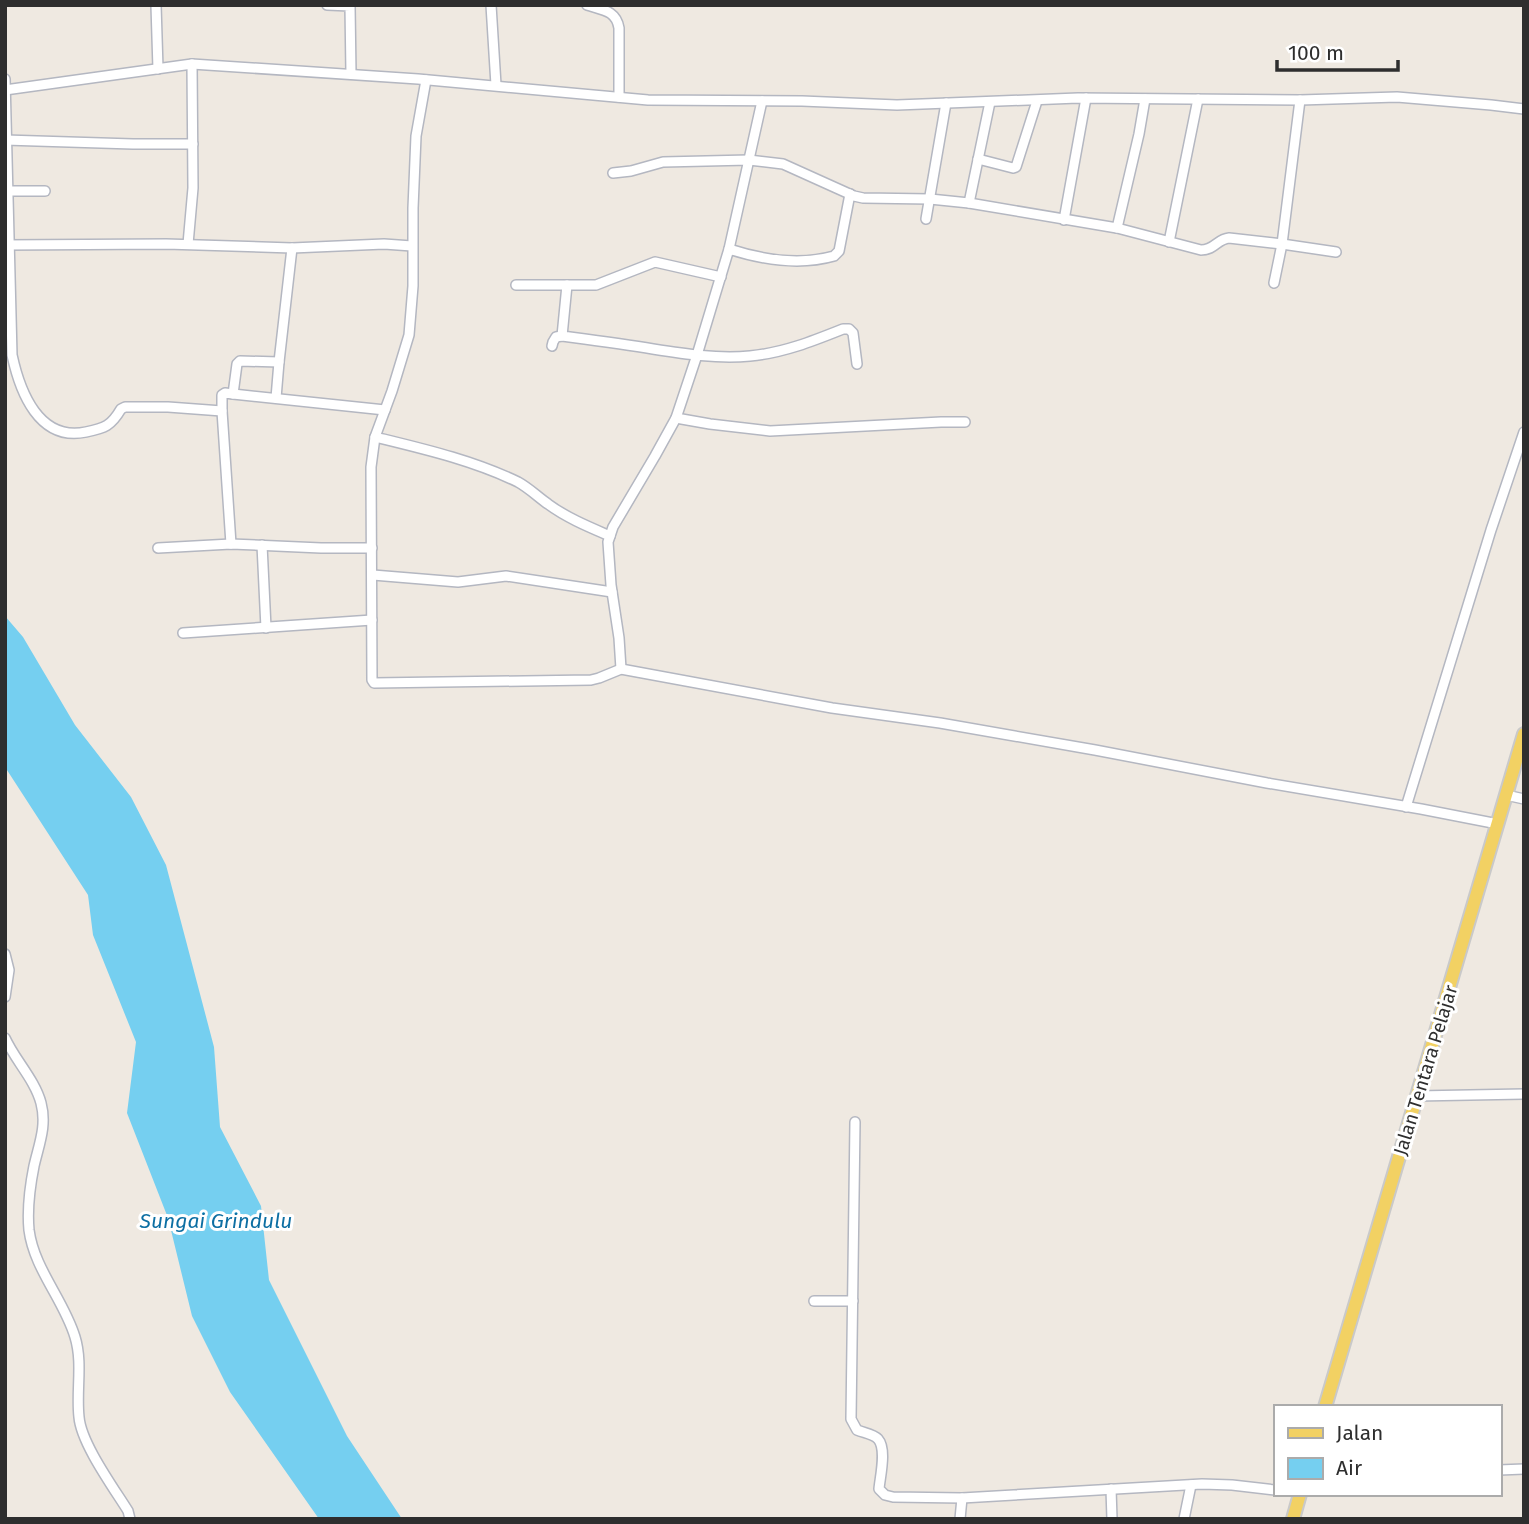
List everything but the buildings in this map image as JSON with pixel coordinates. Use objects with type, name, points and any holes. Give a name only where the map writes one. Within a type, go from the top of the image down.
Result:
[{"type":"main road","name":"Jalan Tentara Pelajar","points":[[1326,1405],[1524,734]]},
{"type":"main road","points":[[1293,1519],[1299,1496]]},
{"type":"street","points":[[156,5],[158,69]]},
{"type":"street","points":[[327,5],[351,6],[351,74]]},
{"type":"street","points":[[491,5],[496,85]]},
{"type":"street","points":[[587,5],[617,18],[619,97]]},
{"type":"street","points":[[188,244],[193,188],[192,64]]},
{"type":"street","points":[[5,90],[192,64],[496,85],[648,100],[897,105],[1086,99],[1300,100],[1397,97],[1524,109]]},
{"type":"street","points":[[5,79],[12,355],[19,382],[35,412],[44,423],[69,434],[106,428],[125,407],[222,411]]},
{"type":"street","points":[[426,80],[416,136],[412,246],[414,286],[409,335],[375,437],[371,467],[372,680],[375,684],[591,680],[621,669],[792,702],[1082,747],[1498,824]]},
{"type":"street","points":[[1064,220],[1086,99]]},
{"type":"street","points":[[1117,228],[1145,99]]},
{"type":"street","points":[[1169,242],[1198,99]]},
{"type":"street","points":[[1274,283],[1282,244],[1300,100]]},
{"type":"street","points":[[621,669],[608,542],[613,527],[676,418],[729,249],[762,101]]},
{"type":"street","points":[[978,159],[1016,167],[1037,101]]},
{"type":"street","points":[[969,203],[990,102]]},
{"type":"street","points":[[926,219],[946,103]]},
{"type":"street","points":[[6,140],[193,144]]},
{"type":"street","points":[[613,173],[663,162],[749,160],[783,164],[863,198],[930,199],[969,203],[1117,228],[1208,250],[1224,239],[1336,252]]},
{"type":"street","points":[[6,191],[45,191]]},
{"type":"street","points":[[729,249],[777,261],[834,256],[839,251],[850,194]]},
{"type":"street","points":[[8,245],[188,244],[292,248],[384,244],[412,246]]},
{"type":"street","points":[[276,398],[292,248]]},
{"type":"street","points":[[516,285],[596,285],[655,262],[721,277]]},
{"type":"street","points":[[562,336],[566,285]]},
{"type":"street","points":[[552,346],[556,337],[562,336],[729,357],[768,354],[809,343],[846,328],[853,333],[857,364]]},
{"type":"street","points":[[233,394],[237,364],[240,360],[279,362]]},
{"type":"street","points":[[231,544],[222,395],[225,393],[385,410]]},
{"type":"street","points":[[676,418],[770,431],[965,422]]},
{"type":"street","points":[[1406,807],[1524,432]]},
{"type":"street","points":[[375,437],[449,455],[492,471],[522,484],[570,518],[610,536]]},
{"type":"street","points":[[158,548],[231,544],[372,548]]},
{"type":"street","points":[[262,545],[266,628]]},
{"type":"street","points":[[373,575],[458,582],[506,576],[612,592]]},
{"type":"street","points":[[183,633],[372,620]]},
{"type":"street","points":[[1506,794],[1524,800]]},
{"type":"street","points":[[5,954],[9,970],[5,997]]},
{"type":"street","points":[[5,1038],[41,1100],[43,1116],[44,1132],[31,1184],[29,1232],[37,1256],[76,1339],[79,1354],[79,1419],[83,1434],[128,1511],[130,1519]]},
{"type":"street","points":[[1416,1096],[1524,1094]]},
{"type":"street","points":[[855,1122],[851,1419],[858,1430],[878,1439],[882,1445],[879,1489],[885,1495],[962,1498],[1191,1485],[1232,1485],[1274,1490]]},
{"type":"street","points":[[814,1301],[853,1301]]},
{"type":"street","points":[[1501,1470],[1524,1469]]},
{"type":"street","points":[[1184,1519],[1191,1485]]},
{"type":"street","points":[[1111,1489],[1112,1519]]},
{"type":"street","points":[[960,1519],[962,1498]]},
{"type":"water","name":"Sungai Grindulu","points":[[5,616],[23,637],[75,725],[131,797],[166,865],[214,1047],[220,1127],[261,1206],[269,1280],[347,1436],[402,1519],[319,1519],[230,1392],[192,1316],[168,1218],[127,1113],[136,1042],[93,935],[88,895],[5,767]]}]
